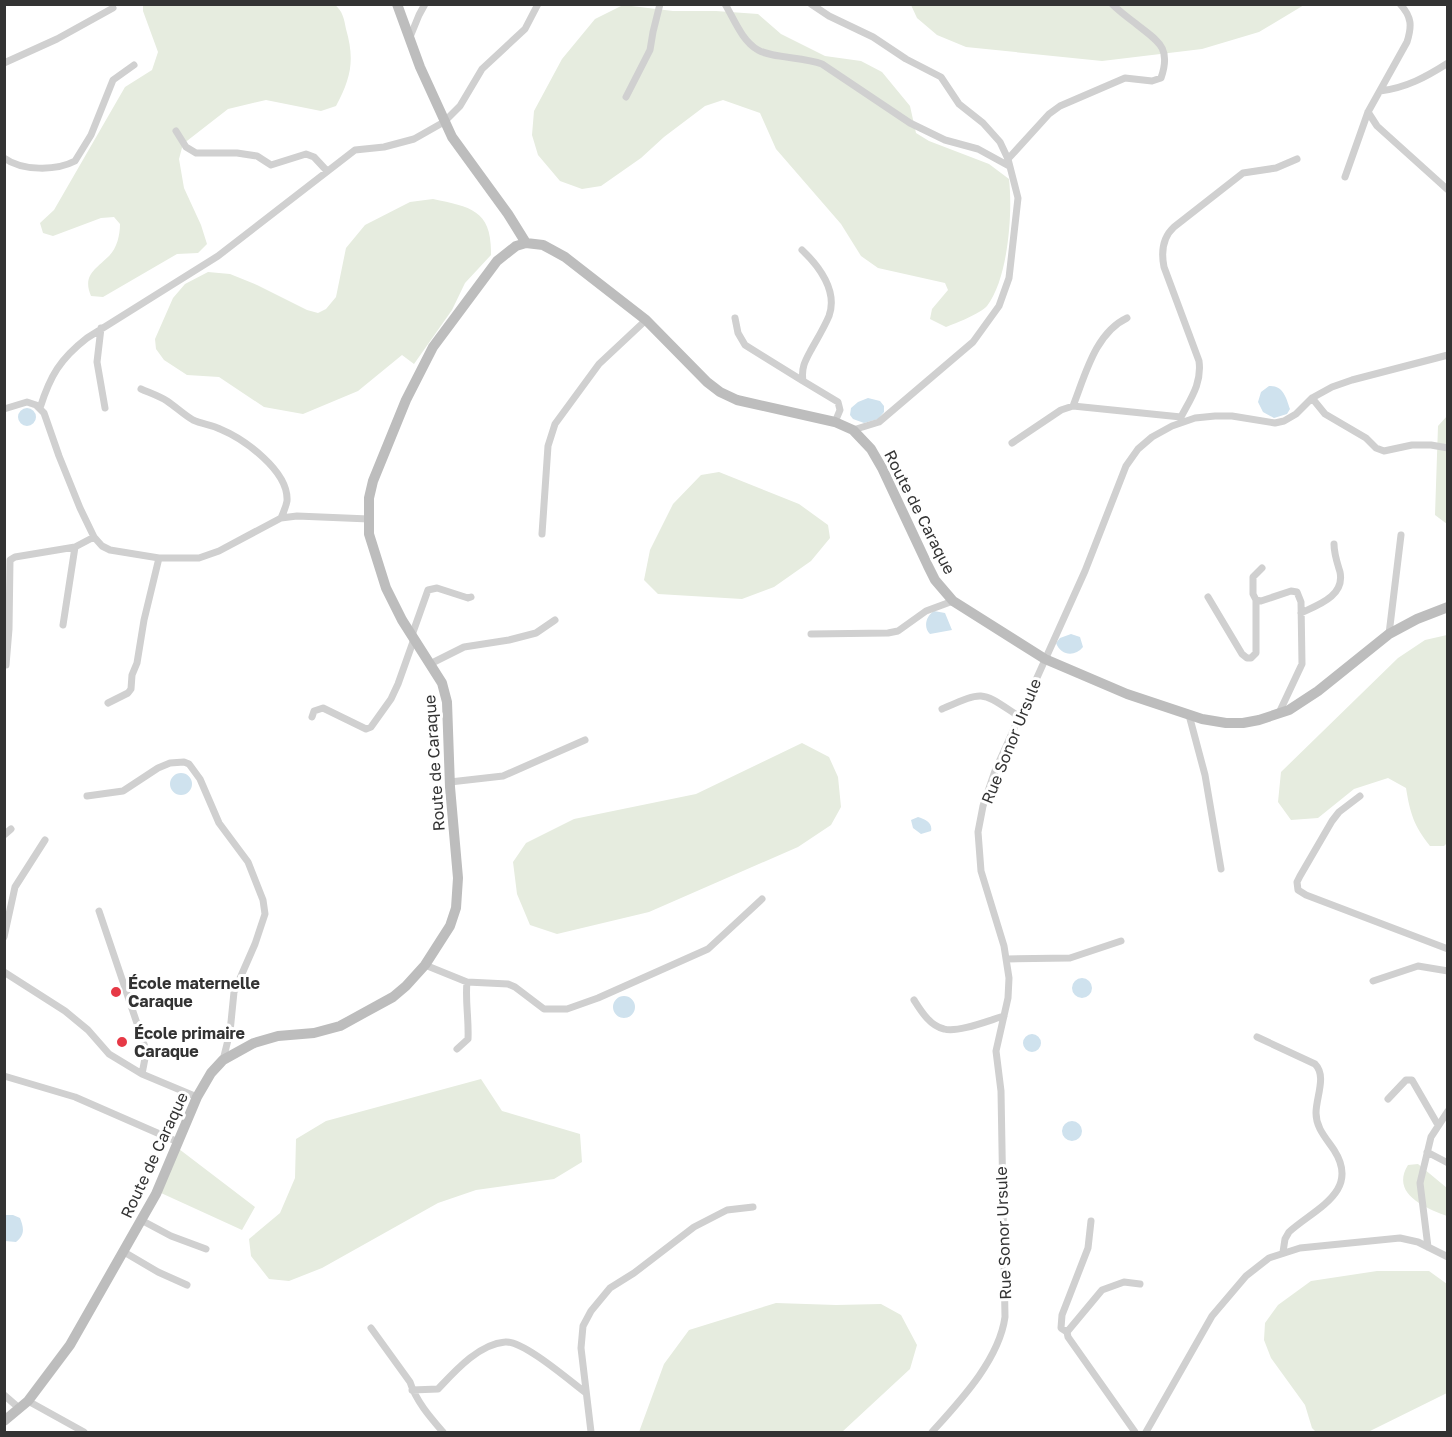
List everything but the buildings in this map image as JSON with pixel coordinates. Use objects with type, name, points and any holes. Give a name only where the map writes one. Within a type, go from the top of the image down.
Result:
[{"type":"street","points":[[397,4],[444,122],[459,149],[508,214],[526,243]]},
{"type":"street","points":[[409,38],[425,4]]},
{"type":"street","points":[[40,408],[47,386],[63,359],[101,328],[218,256],[355,150],[384,147],[414,139],[444,122],[460,106],[482,69],[525,30],[538,4]]},
{"type":"street","points":[[626,97],[650,50],[660,4]]},
{"type":"street","points":[[725,4],[743,35],[760,52],[822,64],[910,123],[945,140],[978,148],[1009,163]]},
{"type":"street","points":[[811,4],[821,12],[873,37],[906,59],[941,77],[959,104],[983,123],[1000,142],[1009,163],[1018,198],[1009,278],[999,306],[974,342],[879,422],[853,430]]},
{"type":"street","points":[[1009,163],[1049,114],[1060,106],[1125,78],[1152,81],[1161,78],[1165,59],[1163,47],[1156,38],[1112,4]]},
{"type":"street","points":[[1345,177],[1368,112],[1407,42],[1411,30],[1411,18],[1400,4]]},
{"type":"street","points":[[4,63],[57,39],[112,8]]},
{"type":"street","points":[[1380,91],[1408,85],[1448,63]]},
{"type":"street","points":[[4,158],[16,165],[47,168],[75,161],[91,135],[113,80],[134,65]]},
{"type":"street","points":[[1368,112],[1377,126],[1448,190]]},
{"type":"street","points":[[176,131],[186,147],[196,153],[237,153],[257,156],[271,165],[306,154],[314,157],[327,171]]},
{"type":"street","points":[[1012,443],[1061,410],[1073,406],[1182,419],[1200,374],[1199,361],[1164,267],[1162,254],[1168,232],[1243,173],[1276,168],[1297,159]]},
{"type":"street","name":"Route de Caraque","points":[[4,1421],[24,1404],[70,1346],[156,1194],[207,1079],[223,1060],[254,1043],[278,1036],[326,1031],[352,1021],[393,997],[425,965],[450,926],[456,908],[458,878],[450,782],[447,702],[442,683],[386,588],[369,534],[369,498],[373,481],[406,400],[433,347],[497,261],[516,246],[526,243],[543,245],[565,257],[646,320],[707,382],[720,392],[749,404],[836,422],[853,430],[871,449],[932,573],[953,601],[1045,659],[1127,694],[1213,722],[1244,723],[1277,715],[1318,691],[1389,634],[1417,619],[1448,607]]},
{"type":"street","points":[[802,250],[819,267],[829,290],[831,306],[829,316],[802,368],[803,381]]},
{"type":"street","points":[[735,318],[738,333],[745,345],[838,402],[840,410],[836,422]]},
{"type":"street","points":[[1073,406],[1083,377],[1096,351],[1115,326],[1127,318]]},
{"type":"street","points":[[542,534],[548,446],[555,424],[599,364],[646,320]]},
{"type":"street","points":[[101,328],[97,362],[105,408]]},
{"type":"street","name":"Rue Sonor Ursule","points":[[932,1432],[963,1398],[996,1347],[1004,1328],[1005,1317],[1001,1091],[996,1050],[1009,988],[1007,959],[981,871],[978,832],[983,806],[992,780],[1085,571],[1126,466],[1138,449],[1152,437],[1182,419],[1232,416],[1275,423],[1284,421],[1296,414],[1311,398],[1332,387],[1448,355]]},
{"type":"street","points":[[141,389],[165,400],[194,420],[234,436],[257,452],[282,480],[287,503],[281,518]]},
{"type":"street","points":[[1311,398],[1325,414],[1384,451],[1412,445],[1448,448]]},
{"type":"street","points":[[4,409],[27,402],[40,408],[47,418],[71,489],[94,537],[102,546],[110,549],[159,558],[200,558],[281,518],[297,516],[369,519]]},
{"type":"street","points":[[1389,634],[1401,535]]},
{"type":"street","points":[[6,665],[10,560],[15,557],[75,546],[94,537]]},
{"type":"street","points":[[1301,613],[1326,601],[1338,587],[1340,574],[1334,544]]},
{"type":"street","points":[[63,626],[75,546]]},
{"type":"street","points":[[108,703],[128,693],[131,689],[132,675],[137,663],[144,620],[159,558]]},
{"type":"street","points":[[1208,597],[1242,654],[1251,658],[1256,653],[1256,600],[1253,594],[1253,577],[1262,568]]},
{"type":"street","points":[[312,717],[314,711],[322,708],[366,729],[371,727],[391,699],[398,684],[428,590],[437,588],[471,597]]},
{"type":"street","points":[[1256,600],[1261,601],[1291,591],[1297,592],[1300,596],[1302,663],[1277,715]]},
{"type":"street","points":[[811,634],[888,633],[898,630],[923,613],[953,601]]},
{"type":"street","points":[[430,664],[464,647],[536,633],[555,620]]},
{"type":"street","points":[[942,709],[973,695],[981,694],[1020,717]]},
{"type":"street","points":[[1189,715],[1205,775],[1221,869]]},
{"type":"street","points":[[450,782],[503,776],[585,740]]},
{"type":"street","points":[[87,796],[123,791],[158,768],[170,763],[189,764],[200,779],[219,823],[248,862],[263,900],[265,914],[234,992],[230,1032],[223,1060]]},
{"type":"street","points":[[1360,796],[1338,812],[1332,821],[1297,882],[1298,890],[1448,949]]},
{"type":"street","points":[[4,937],[15,887],[45,840]]},
{"type":"street","points":[[425,965],[467,982],[508,984],[544,1009],[567,1009],[598,998],[702,952],[762,899]]},
{"type":"street","points":[[99,911],[145,1047],[142,1074]]},
{"type":"street","points":[[1007,959],[1070,958],[1121,941]]},
{"type":"street","points":[[1373,981],[1410,967],[1436,967],[1448,970]]},
{"type":"street","points":[[4,972],[65,1011],[88,1030],[109,1054],[142,1074],[198,1097]]},
{"type":"street","points":[[457,1050],[468,1039],[467,982]]},
{"type":"street","points":[[914,1000],[930,1021],[944,1029],[960,1028],[1004,1016]]},
{"type":"street","points":[[1257,1038],[1315,1064],[1319,1068],[1321,1073],[1317,1097],[1318,1124],[1335,1153],[1341,1174],[1341,1183],[1335,1195],[1289,1232],[1285,1239],[1283,1252]]},
{"type":"street","points":[[4,1076],[75,1097],[178,1142]]},
{"type":"street","points":[[1388,1099],[1406,1080],[1412,1080],[1438,1125]]},
{"type":"street","points":[[1428,1246],[1420,1190],[1431,1137],[1448,1111]]},
{"type":"street","points":[[1427,1152],[1448,1163]]},
{"type":"street","points":[[591,1432],[581,1360],[582,1333],[586,1319],[603,1295],[705,1220],[727,1210],[753,1207]]},
{"type":"street","points":[[141,1220],[171,1236],[206,1249]]},
{"type":"street","points":[[1091,1221],[1088,1248],[1062,1315],[1061,1328],[1067,1332],[1068,1337],[1135,1432]]},
{"type":"street","points":[[1146,1432],[1217,1309],[1250,1272],[1269,1258],[1300,1248],[1400,1238],[1418,1242],[1448,1257]]},
{"type":"street","points":[[124,1252],[158,1272],[187,1285]]},
{"type":"street","points":[[1067,1332],[1102,1290],[1124,1282],[1140,1284]]},
{"type":"street","points":[[371,1328],[400,1366],[427,1413],[443,1432]]},
{"type":"street","points":[[412,1390],[438,1389],[472,1356],[506,1341],[518,1344],[529,1351],[586,1393]]},
{"type":"street","points":[[4,1395],[84,1432]]},
{"type":"shaded area","points":[[334,4],[344,19],[351,60],[348,78],[336,106],[321,111],[266,100],[228,109],[183,144],[179,159],[184,188],[207,244],[198,253],[177,254],[103,297],[91,296],[89,278],[114,249],[119,237],[120,224],[114,217],[101,218],[53,236],[43,233],[40,223],[54,210],[125,87],[152,70],[158,52],[143,11],[143,5]]},
{"type":"shaded area","points":[[623,5],[673,11],[758,14],[781,34],[825,56],[861,61],[882,72],[910,106],[916,133],[929,141],[989,164],[1009,179],[1009,227],[1004,263],[1000,280],[987,306],[974,315],[946,327],[930,319],[932,309],[948,290],[945,283],[878,268],[861,256],[841,224],[776,149],[760,113],[723,100],[705,106],[641,158],[601,186],[582,189],[560,181],[538,155],[532,135],[534,111],[562,59],[595,19]]},
{"type":"shaded area","points":[[911,5],[1304,5],[1259,32],[1202,49],[1102,61],[966,47],[937,35],[917,18]]},
{"type":"shaded area","points":[[433,199],[468,208],[477,213],[488,228],[491,255],[465,283],[452,310],[414,364],[402,355],[358,391],[303,414],[264,407],[219,377],[187,375],[164,360],[156,349],[155,339],[173,298],[185,284],[208,272],[230,274],[307,310],[318,313],[326,309],[336,297],[346,248],[365,225],[410,202]]},
{"type":"shaded area","points":[[1447,416],[1447,524],[1435,515],[1438,426]]},
{"type":"shaded area","points":[[719,472],[799,504],[828,525],[830,538],[811,561],[774,587],[742,599],[658,594],[644,580],[650,550],[673,504],[701,475]]},
{"type":"shaded area","points":[[1447,635],[1448,842],[1444,846],[1430,846],[1414,819],[1406,788],[1388,778],[1354,789],[1318,818],[1291,820],[1278,802],[1281,772],[1398,658],[1425,640]]},
{"type":"shaded area","points":[[802,743],[829,757],[838,777],[841,807],[831,825],[798,847],[649,912],[557,934],[530,925],[517,894],[513,862],[526,843],[574,819],[696,794]]},
{"type":"shaded area","points":[[481,1079],[502,1111],[580,1134],[582,1162],[554,1179],[476,1190],[438,1203],[322,1268],[289,1281],[269,1279],[251,1256],[249,1239],[280,1213],[295,1178],[296,1139],[326,1121]]},
{"type":"shaded area","points":[[179,1149],[255,1207],[242,1230],[161,1193]]},
{"type":"shaded area","points":[[1418,1164],[1447,1188],[1447,1216],[1421,1204],[1407,1192],[1404,1175],[1408,1165]]},
{"type":"shaded area","points":[[1377,1271],[1429,1271],[1447,1284],[1447,1393],[1368,1432],[1316,1432],[1312,1428],[1305,1405],[1271,1358],[1264,1340],[1265,1323],[1278,1305],[1311,1281]]},
{"type":"shaded area","points":[[776,1303],[881,1304],[901,1315],[917,1345],[910,1369],[842,1432],[639,1432],[664,1364],[689,1330]]},
{"type":"water","points":[[1269,386],[1278,387],[1283,393],[1290,409],[1287,414],[1274,418],[1263,412],[1258,402],[1261,392]]},
{"type":"water","points":[[868,398],[880,401],[884,406],[884,412],[878,419],[864,423],[853,419],[850,415],[851,408]]},
{"type":"water","points":[[27,408],[33,411],[36,417],[33,423],[27,426],[21,423],[18,417],[21,411]]},
{"type":"water","points":[[934,611],[945,613],[952,630],[930,634],[926,622]]},
{"type":"water","points":[[1071,634],[1080,637],[1083,647],[1068,654],[1061,651],[1056,643],[1060,638]]},
{"type":"water","points":[[181,773],[189,776],[192,784],[189,792],[181,795],[173,792],[170,784],[173,776]]},
{"type":"water","points":[[918,817],[930,824],[931,831],[921,834],[913,828],[911,820]]},
{"type":"water","points":[[1082,978],[1089,981],[1092,988],[1089,995],[1082,998],[1075,995],[1072,988],[1075,981]]},
{"type":"water","points":[[624,996],[632,999],[635,1007],[632,1015],[624,1018],[616,1015],[613,1007],[616,999]]},
{"type":"water","points":[[1032,1034],[1038,1037],[1041,1043],[1038,1049],[1032,1052],[1026,1049],[1023,1043],[1026,1037]]},
{"type":"water","points":[[1072,1121],[1079,1124],[1082,1131],[1079,1138],[1072,1141],[1065,1138],[1062,1131],[1065,1124]]},
{"type":"water","points":[[5,1215],[20,1218],[23,1231],[16,1242],[5,1241]]},
{"type":"place","name":"École maternelle Caraque","points":[[116,992]]},
{"type":"place","name":"École primaire Caraque","points":[[122,1042]]}]
